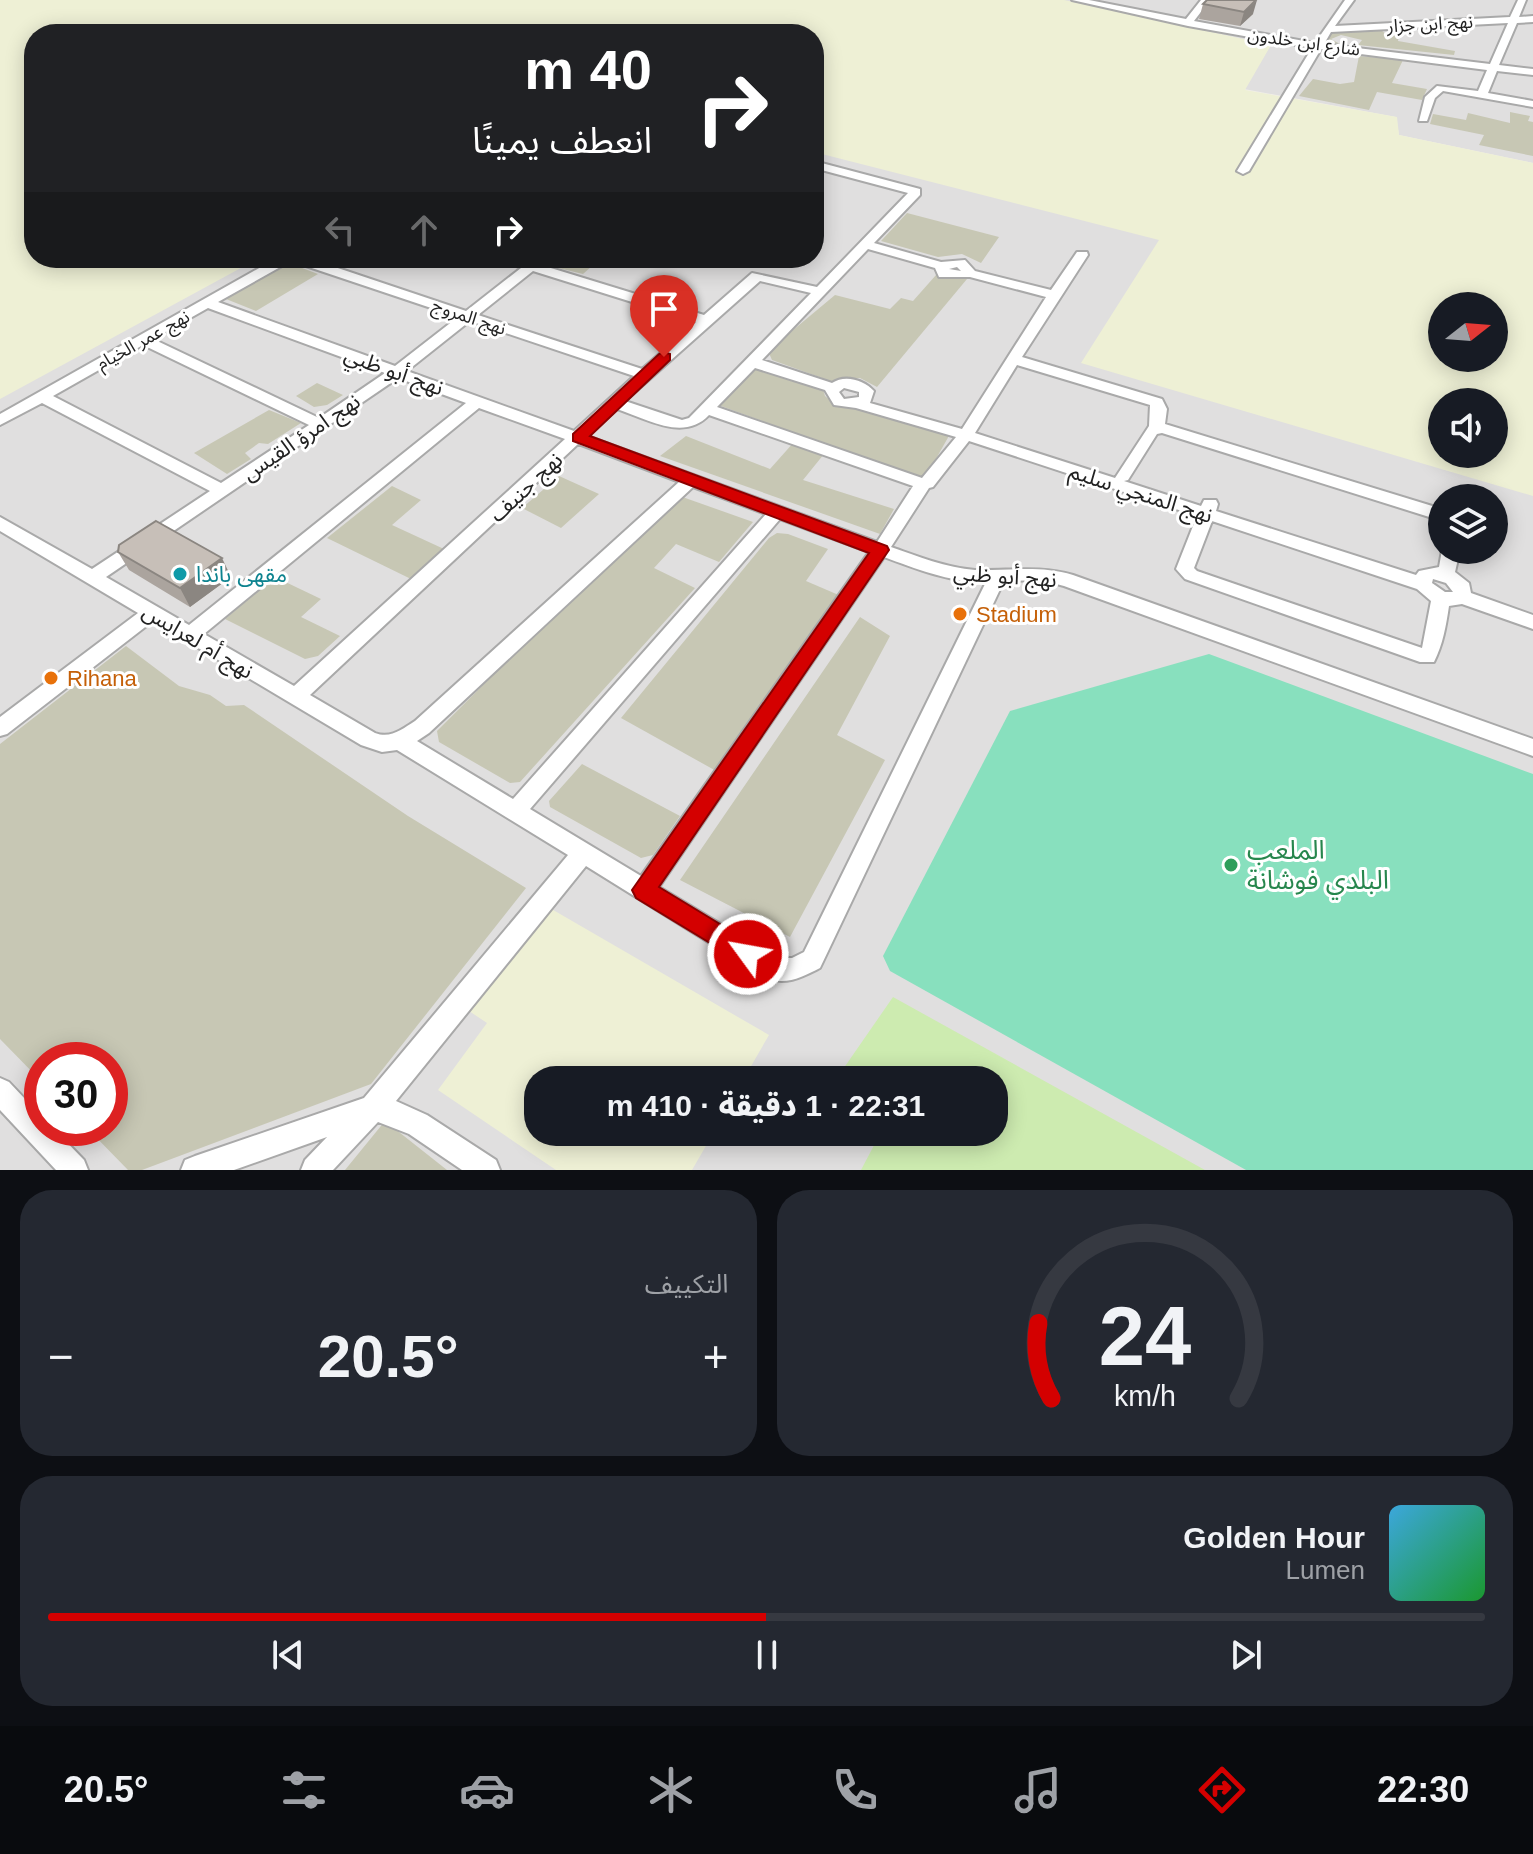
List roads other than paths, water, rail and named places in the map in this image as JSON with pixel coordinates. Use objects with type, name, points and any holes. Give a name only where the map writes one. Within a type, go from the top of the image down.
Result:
[{"type":"street","name":"شارع ابن خلدون","points":[[1076,0],[1115,4],[1188,23],[1318,47],[1494,65],[1533,72]]},
{"type":"street","points":[[1188,23],[1206,0]]},
{"type":"street","points":[[1243,171],[1328,29],[1350,0]]},
{"type":"street","points":[[1482,94],[1522,0]]},
{"type":"street","name":"نهج ابن جزار","points":[[1328,29],[1533,19]]},
{"type":"street","points":[[1423,119],[1430,97],[1437,89],[1533,104]]},
{"type":"street","points":[[615,403],[686,426],[707,409],[916,192],[824,167]]},
{"type":"street","points":[[866,245],[941,266],[941,271],[949,276],[968,273],[1054,295]]},
{"type":"street","points":[[644,890],[923,484],[927,483],[968,431],[1082,255]]},
{"type":"street","name":"نهج عمر الخيام","points":[[0,420],[269,268]]},
{"type":"street","name":"نهج المروج","points":[[324,268],[644,375]]},
{"type":"street","name":"نهج امرؤ القيس","points":[[92,578],[397,372],[528,268]]},
{"type":"street","points":[[553,268],[705,320]]},
{"type":"street","name":"نهج جنيف","points":[[294,698],[644,375],[757,276],[821,292]]},
{"type":"street","name":"نهج أبو ظبي","points":[[208,303],[880,550],[952,574],[1041,574],[1067,580],[1533,748]]},
{"type":"street","points":[[143,340],[320,424]]},
{"type":"street","points":[[1013,359],[1157,402],[1157,428],[1122,476]]},
{"type":"street","name":"نهج المنجي سليم","points":[[752,362],[832,388],[831,396],[839,402],[862,399],[1122,476],[1209,510]]},
{"type":"street","points":[[42,397],[222,490]]},
{"type":"street","points":[[189,635],[478,401]]},
{"type":"street","points":[[707,409],[923,484]]},
{"type":"street","points":[[1157,428],[1428,511]]},
{"type":"street","name":"نهج المنجي سليم","points":[[968,431],[1424,580]]},
{"type":"street","points":[[400,741],[422,727],[690,481]]},
{"type":"street","points":[[1209,510],[1185,569],[1191,575],[1427,657],[1433,645],[1441,598]]},
{"type":"street","points":[[514,813],[776,513]]},
{"type":"street","name":"نهج أم لعرايس","points":[[0,523],[368,739],[382,744],[400,741],[774,970],[794,969],[812,960],[998,575]]},
{"type":"street","points":[[1446,574],[1448,564]]},
{"type":"street","points":[[1441,598],[1424,580],[1446,574]]},
{"type":"street","points":[[1446,574],[1462,592],[1533,622]]},
{"type":"street","points":[[1441,598],[1462,592],[1533,611]]},
{"type":"street","points":[[0,728],[151,613]]},
{"type":"street","points":[[315,1170],[373,1108],[582,854]]},
{"type":"street","points":[[0,1091],[74,1170]]},
{"type":"street","points":[[195,1170],[373,1108],[390,1110],[410,1118],[486,1170]]},
{"type":"place","name":"مقهى باندا","points":[[180,574]]},
{"type":"place","name":"Stadium","points":[[960,614]]},
{"type":"place","name":"Rihana","points":[[51,678]]},
{"type":"place","name":"الملعب البلدي فوشانة","points":[[1231,865]]}]
